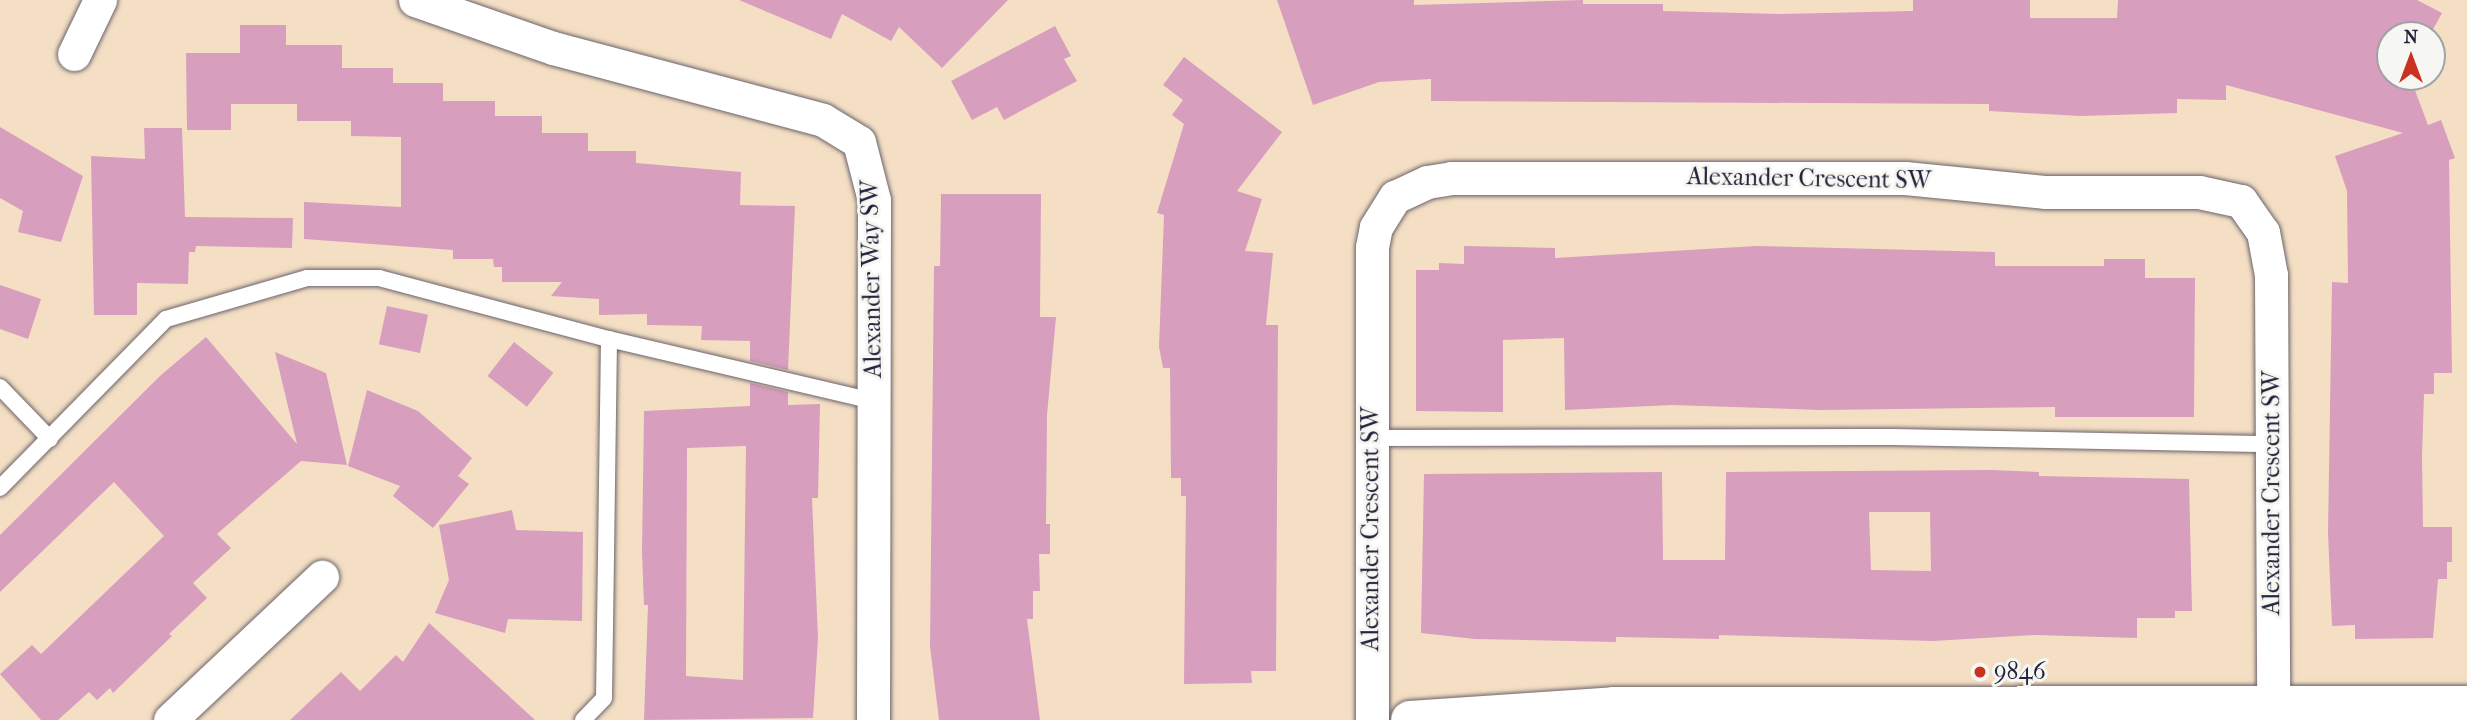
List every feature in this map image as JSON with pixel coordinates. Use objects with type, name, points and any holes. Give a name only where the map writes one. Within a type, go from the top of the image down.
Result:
[{"type":"street","points":[[74,54],[100,0]]},
{"type":"street","name":"Alexander Way SW","points":[[415,0],[553,48],[822,120],[859,142],[874,200],[873,720]]},
{"type":"street","name":"Alexander Crescent SW","points":[[1372,720],[1372,247],[1387,205],[1405,190],[1451,178],[1905,178],[2046,192],[2199,192],[2241,201],[2256,215],[2269,251],[2273,705]]},
{"type":"street","points":[[170,720],[322,577]]},
{"type":"street","points":[[1410,720],[1614,706],[2161,713],[2273,705],[2467,705]]},
{"type":"lane","points":[[0,488],[166,319],[307,278],[379,278],[610,339],[874,401]]},
{"type":"lane","points":[[583,720],[604,698],[610,339]]},
{"type":"lane","points":[[0,387],[50,439]]},
{"type":"lane","points":[[1370,438],[1893,437],[2272,444]]},
{"type":"building","points":[[739,0],[1008,0],[942,68],[899,27],[891,41],[842,14],[831,39]]},
{"type":"building","points":[[1277,0],[1414,0],[1414,5],[1583,0],[1583,4],[1663,4],[1663,11],[1782,14],[1913,11],[1913,0],[2030,0],[2030,18],[2117,18],[2118,0],[2417,0],[2442,13],[2438,21],[2376,21],[2376,91],[2415,91],[2428,125],[2441,120],[2455,158],[2449,160],[2452,373],[2434,373],[2434,394],[2424,394],[2423,527],[2452,527],[2452,562],[2447,562],[2447,579],[2438,579],[2433,638],[2355,639],[2355,625],[2332,626],[2328,533],[2332,282],[2348,283],[2347,191],[2335,156],[2403,133],[2226,85],[2226,100],[2177,99],[2177,113],[2080,116],[1989,111],[1989,104],[1431,101],[1431,79],[1379,82],[1313,105]]},
{"type":"building","points":[[240,25],[286,25],[286,45],[342,45],[342,68],[393,68],[393,83],[443,83],[443,101],[495,101],[495,116],[542,116],[542,133],[588,133],[588,151],[636,151],[636,163],[741,172],[740,205],[795,206],[788,370],[750,361],[750,341],[701,340],[702,326],[647,325],[647,314],[599,315],[599,299],[551,296],[562,282],[502,282],[502,267],[494,267],[493,259],[453,259],[453,250],[304,239],[304,202],[401,207],[401,137],[351,136],[351,121],[297,121],[297,104],[231,104],[231,130],[187,130],[186,53],[240,53]]},
{"type":"building","points":[[1055,26],[1071,56],[1064,59],[1077,81],[1004,120],[997,107],[972,120],[951,81]]},
{"type":"building","points":[[1184,57],[1282,132],[1237,191],[1262,199],[1245,251],[1273,253],[1266,325],[1278,325],[1276,671],[1251,671],[1252,683],[1184,684],[1186,496],[1181,496],[1181,478],[1171,478],[1170,368],[1163,368],[1159,347],[1164,215],[1157,213],[1184,124],[1172,115],[1183,100],[1163,85]]},
{"type":"building","points":[[0,127],[83,176],[61,242],[18,232],[23,211],[0,198]]},
{"type":"building","points":[[144,128],[182,128],[185,217],[293,218],[292,248],[196,246],[195,252],[189,252],[188,284],[137,283],[137,315],[94,315],[91,156],[145,159]]},
{"type":"building","points":[[941,194],[1041,194],[1040,317],[1056,317],[1047,415],[1046,524],[1050,524],[1050,554],[1039,554],[1040,591],[1033,591],[1033,619],[1027,619],[1040,720],[939,720],[930,646],[934,266],[940,266]]},
{"type":"building","points":[[1464,246],[1555,248],[1555,258],[1756,246],[1995,252],[1995,266],[2104,266],[2104,259],[2145,259],[2145,278],[2195,278],[2194,417],[2055,417],[2055,407],[1821,410],[1672,405],[1565,410],[1564,338],[1503,340],[1503,412],[1416,411],[1416,270],[1439,270],[1439,263],[1464,264]]},
{"type":"building","points":[[0,285],[41,299],[28,339],[0,329]]},
{"type":"building","points":[[387,306],[428,315],[420,353],[379,344]]},
{"type":"building","points":[[206,337],[297,444],[275,352],[326,373],[347,465],[301,461],[217,534],[231,548],[193,583],[207,598],[169,634],[172,636],[113,693],[110,688],[97,700],[89,692],[58,720],[41,720],[0,674],[32,645],[41,654],[164,536],[114,482],[0,592],[0,535],[161,375]]},
{"type":"building","points":[[514,342],[553,373],[527,407],[488,376]]},
{"type":"building","points":[[750,383],[788,392],[788,405],[820,404],[818,498],[812,498],[818,638],[813,718],[644,720],[648,605],[644,605],[642,552],[644,411],[750,406]],"holes":[[[746,446],[743,680],[686,676],[687,448]]]},
{"type":"building","points":[[367,390],[418,411],[472,458],[458,476],[469,484],[433,528],[393,496],[400,486],[348,466]]},
{"type":"building","points":[[1991,470],[2039,472],[2039,476],[2189,479],[2192,611],[2175,611],[2175,618],[2137,618],[2137,638],[2035,635],[1933,641],[1719,635],[1719,639],[1616,637],[1616,642],[1475,639],[1421,633],[1424,474],[1662,472],[1663,560],[1725,560],[1726,472]],"holes":[[[1869,512],[1930,512],[1931,571],[1871,570]]]},
{"type":"building","points":[[512,510],[516,530],[583,532],[582,621],[508,619],[505,633],[435,613],[449,580],[439,525]]},
{"type":"building","points":[[429,623],[535,720],[290,720],[341,672],[360,691],[396,655],[403,662]]},
{"type":"place","name":"9846","points":[[1980,672]]}]
